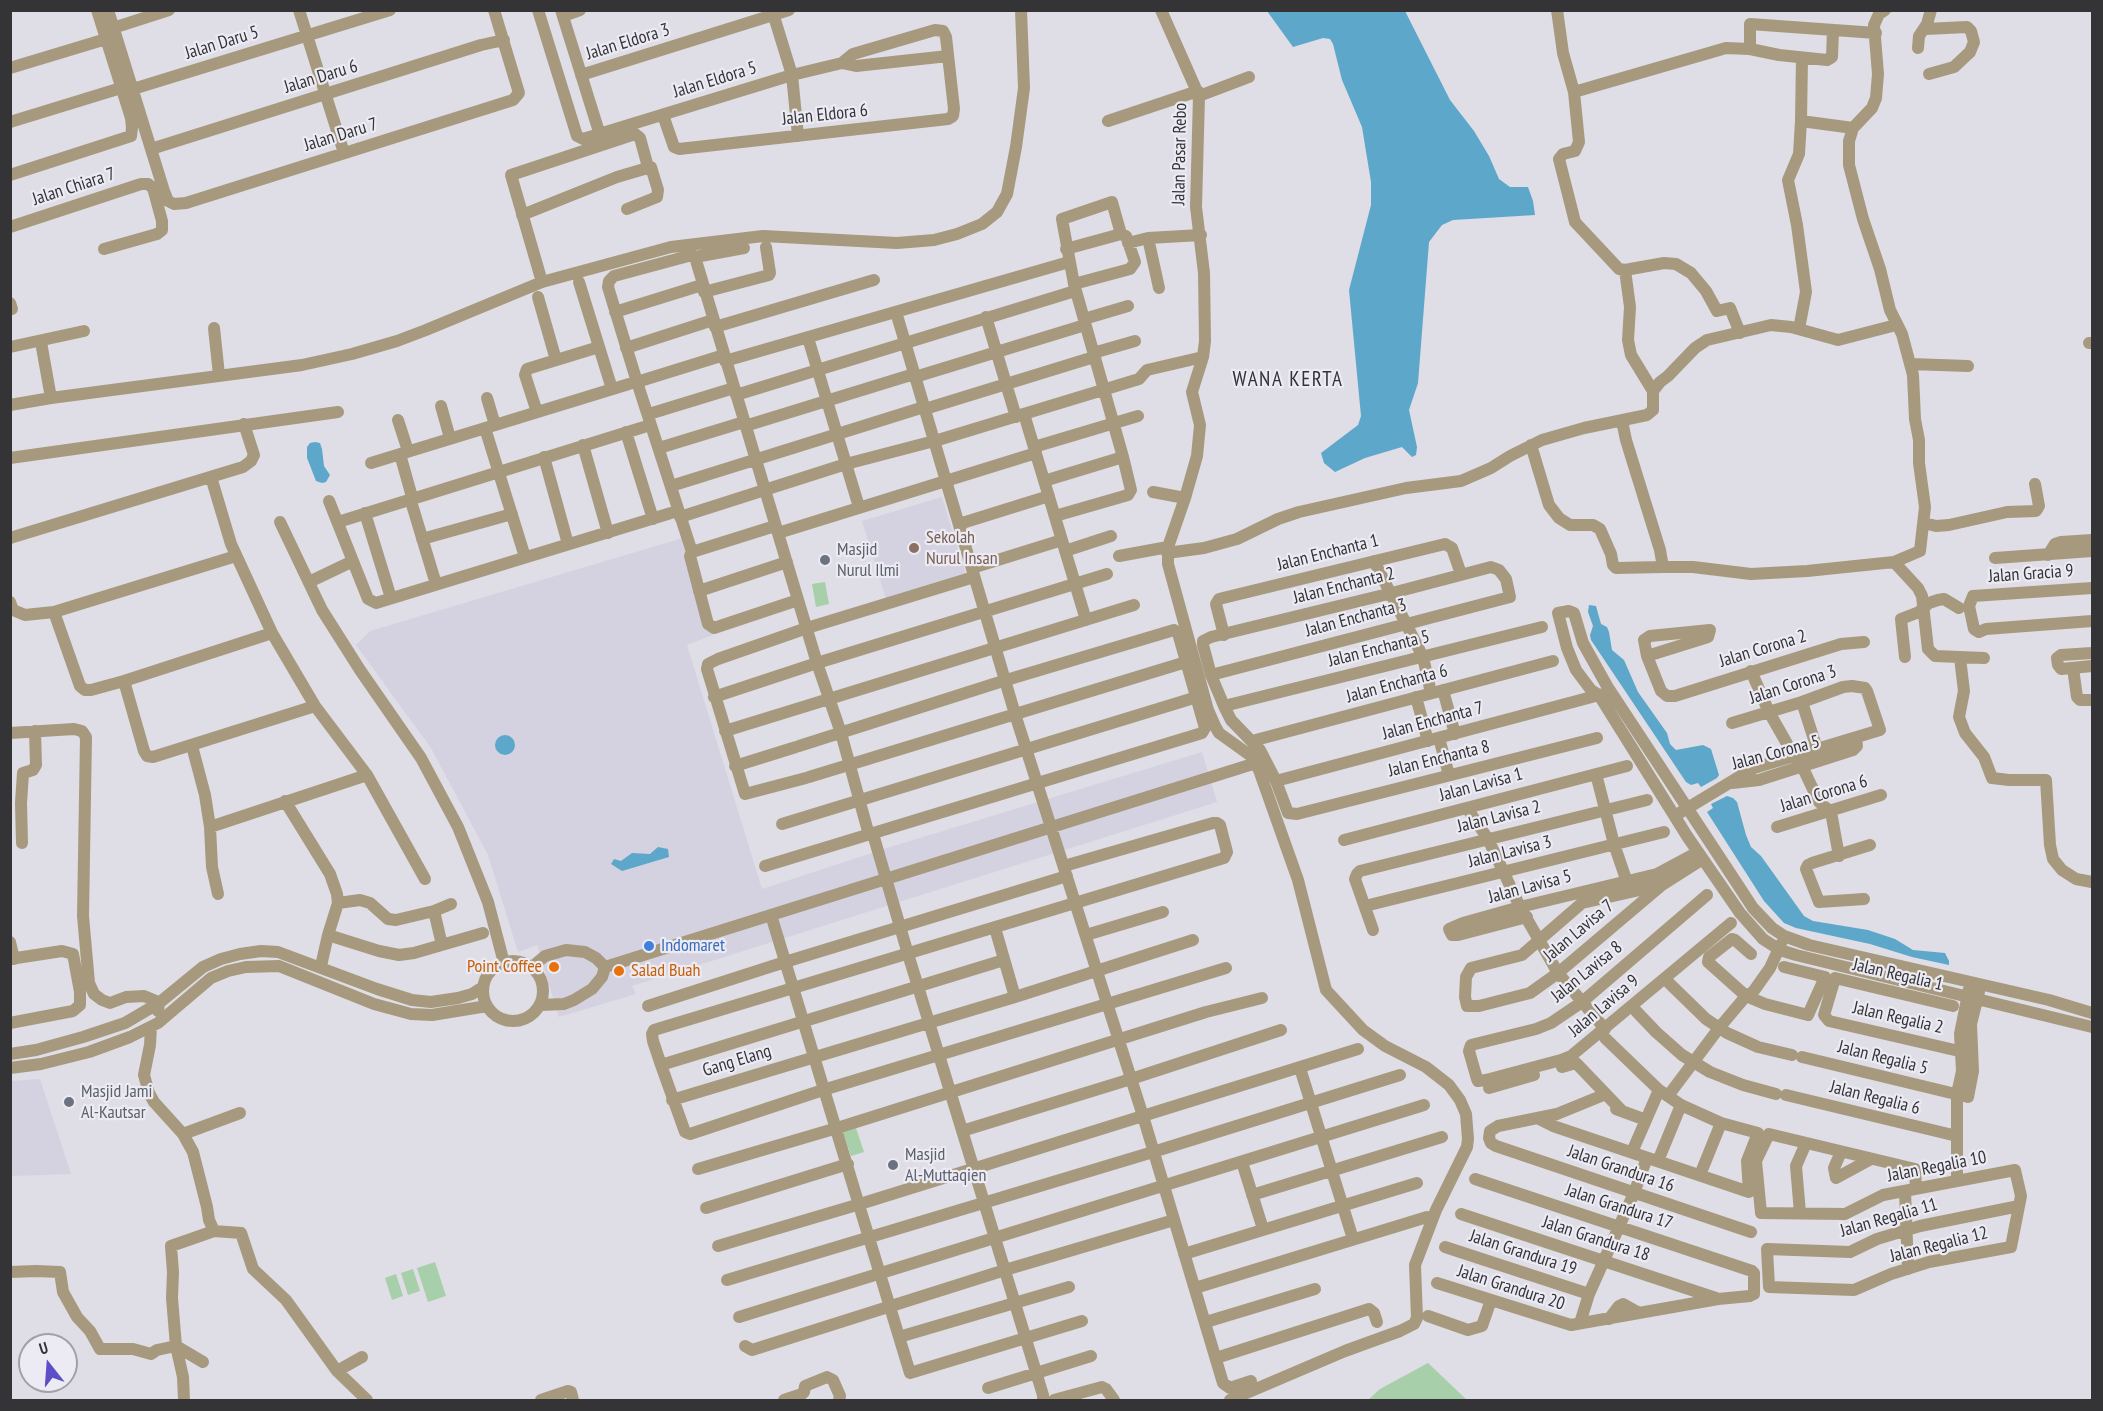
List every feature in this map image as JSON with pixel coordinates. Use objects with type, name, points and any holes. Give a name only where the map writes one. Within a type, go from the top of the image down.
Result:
[{"type":"street","points":[[97,10],[110,33]]},
{"type":"street","points":[[108,10],[110,33],[127,89],[151,149]]},
{"type":"street","points":[[10,68],[169,10]]},
{"type":"street","points":[[300,10],[344,153]]},
{"type":"street","name":"Jalan Daru 5","points":[[10,122],[390,10]]},
{"type":"street","points":[[494,10],[504,40]]},
{"type":"street","points":[[538,10],[577,136],[583,139],[600,135],[562,13],[580,10]]},
{"type":"street","name":"Jalan Eldora 3","points":[[581,75],[772,13],[789,10]]},
{"type":"street","points":[[10,405],[302,365],[386,345],[542,282],[671,247],[764,236],[897,243],[934,240],[957,234],[982,224],[997,212],[1007,194],[1024,88],[1021,10]]},
{"type":"street","name":"Jalan Pasar Rebo","points":[[1161,10],[1199,93],[1196,207],[1204,273],[1205,341],[1203,357],[1192,392],[1199,415],[1200,432],[1197,456],[1168,550]]},
{"type":"street","points":[[1557,10],[1563,53],[1574,92],[1578,146],[1575,151],[1563,154],[1558,159],[1574,218],[1617,267],[1625,270],[1664,263],[1676,264],[1691,273],[1706,291],[1717,311],[1730,308],[1740,333]]},
{"type":"street","points":[[1531,445],[1549,505],[1559,518],[1570,525],[1593,525],[1600,529],[1616,568],[1693,567],[1752,574],[1894,562],[1920,551],[1924,523],[1919,440],[1915,419],[1915,388],[1902,334],[1890,310],[1849,165],[1849,141],[1853,128],[1872,108],[1876,98],[1878,74],[1876,19],[1885,10]]},
{"type":"street","points":[[1918,48],[1919,36],[1925,29],[1931,10]]},
{"type":"street","points":[[772,13],[792,75],[798,136]]},
{"type":"street","points":[[1750,49],[1750,24],[1875,33]]},
{"type":"street","points":[[1925,29],[1967,27],[1971,31],[1974,42],[1970,52],[1954,67],[1929,74]]},
{"type":"street","name":"Jalan Eldora 5","points":[[600,135],[792,75],[842,63],[856,66],[948,56],[946,37],[943,31],[935,30],[853,54],[842,63]]},
{"type":"street","points":[[1574,92],[1726,48],[1750,49],[1802,58],[1830,59],[1833,30]]},
{"type":"street","name":"Jalan Daru 6","points":[[151,149],[481,45],[504,40]]},
{"type":"street","name":"Jalan Daru 7","points":[[151,149],[168,201],[174,204],[186,203],[499,105],[517,96],[519,93],[504,40]]},
{"type":"street","name":"Jalan Eldora 6","points":[[663,115],[674,147],[679,149],[948,119],[952,116],[954,109],[948,56]]},
{"type":"street","points":[[1799,329],[1806,292],[1788,180],[1799,154],[1802,58]]},
{"type":"street","points":[[1108,121],[1248,76]]},
{"type":"street","points":[[10,175],[131,136],[127,89]]},
{"type":"street","points":[[1801,121],[1853,128]]},
{"type":"street","points":[[542,282],[511,175],[635,134],[640,138],[658,193],[652,199],[627,209]]},
{"type":"street","points":[[522,215],[616,177],[648,167]]},
{"type":"street","name":"Jalan Chiara 7","points":[[10,227],[141,184],[148,184],[153,188],[162,221],[162,230],[157,234],[104,249]]},
{"type":"street","points":[[649,414],[817,369],[986,317],[1075,288],[1130,269],[1134,267],[1135,262],[1112,202],[1062,219],[1075,288],[1131,490],[1128,495],[1055,516]]},
{"type":"street","points":[[1066,249],[1125,239],[1201,235]]},
{"type":"street","points":[[1148,238],[1159,288]]},
{"type":"street","points":[[615,312],[703,288],[769,275],[766,247]]},
{"type":"street","points":[[744,248],[695,258],[688,255],[614,276],[609,281],[608,287],[626,348],[633,383],[649,414],[671,486],[676,515],[692,552],[690,556],[708,624],[714,628],[798,600]]},
{"type":"street","points":[[695,258],[817,663],[841,733],[859,800],[886,878],[1026,1338],[1043,1401]]},
{"type":"street","points":[[371,463],[612,389],[808,338],[1069,262]]},
{"type":"street","points":[[1119,556],[1204,548],[1237,539],[1278,519],[1299,512],[1406,488],[1461,481],[1491,468],[1531,445],[1584,428],[1644,416],[1652,411],[1653,392],[1631,354],[1628,340],[1630,307],[1625,270]]},
{"type":"street","points":[[626,348],[874,280]]},
{"type":"street","points":[[579,282],[612,389]]},
{"type":"street","points":[[538,297],[556,360]]},
{"type":"street","points":[[659,448],[997,352],[1128,306]]},
{"type":"street","points":[[896,312],[1015,714],[1143,1116],[1225,1386],[1232,1388],[1251,1381]]},
{"type":"street","points":[[986,317],[1006,384],[1035,450],[1086,620]]},
{"type":"street","points":[[1653,392],[1660,382],[1695,348],[1707,340],[1771,325],[1799,329],[1838,340],[1896,325]]},
{"type":"street","points":[[214,328],[219,375]]},
{"type":"street","points":[[10,347],[84,331]]},
{"type":"street","points":[[808,338],[859,507]]},
{"type":"street","points":[[671,486],[1006,384],[1136,341]]},
{"type":"street","points":[[41,342],[51,398]]},
{"type":"street","points":[[537,412],[525,372],[530,367],[599,347]]},
{"type":"street","points":[[329,501],[368,599],[376,603],[653,519],[765,491],[846,464],[1020,416],[1139,379],[1147,370],[1203,357]]},
{"type":"street","points":[[1910,364],[1968,366]]},
{"type":"street","points":[[487,398],[498,471],[525,557]]},
{"type":"street","points":[[441,406],[450,438]]},
{"type":"street","points":[[10,458],[338,412]]},
{"type":"street","points":[[692,552],[859,507],[1138,416]]},
{"type":"street","points":[[398,420],[411,498],[436,584]]},
{"type":"street","points":[[1622,420],[1663,567]]},
{"type":"street","points":[[10,538],[243,467],[252,461],[254,455],[244,424]]},
{"type":"street","points":[[338,522],[644,427]]},
{"type":"street","points":[[626,432],[653,519]]},
{"type":"street","points":[[584,445],[608,533]]},
{"type":"street","points":[[543,457],[568,544]]},
{"type":"street","points":[[1044,481],[1123,457]]},
{"type":"street","points":[[211,477],[236,556],[272,633],[315,706],[367,775],[425,879]]},
{"type":"street","points":[[1924,523],[1936,526],[1948,525],[2007,512],[2036,511],[2039,506],[2035,484]]},
{"type":"street","points":[[1153,492],[1185,498]]},
{"type":"street","points":[[959,524],[1049,496]]},
{"type":"street","points":[[365,513],[392,598]]},
{"type":"street","points":[[422,539],[512,514]]},
{"type":"street","points":[[280,522],[322,610],[421,758],[458,827],[488,902],[504,963]]},
{"type":"street","points":[[1111,536],[1063,545],[973,572],[710,662],[706,669],[745,794],[849,766],[1186,662]]},
{"type":"street","points":[[2048,555],[2055,544],[2092,540]]},
{"type":"street","name":"Jalan Enchanta 1","points":[[1224,634],[1216,608],[1219,599],[1445,544],[1452,548],[1461,574]]},
{"type":"street","points":[[1168,550],[1171,576],[1209,710],[1219,734],[1244,750],[1256,763],[1298,880],[1326,990],[1363,1030],[1385,1046],[1426,1067],[1449,1085],[1460,1100],[1466,1114],[1468,1140],[1436,1210],[1415,1265],[1417,1312],[1414,1324],[1230,1401]]},
{"type":"street","points":[[1995,558],[2092,552]]},
{"type":"street","points":[[10,602],[13,610],[25,615],[54,612],[236,556]]},
{"type":"street","points":[[309,582],[353,561]]},
{"type":"street","points":[[1374,561],[1408,623],[1454,730]]},
{"type":"street","points":[[699,591],[787,562]]},
{"type":"street","points":[[1894,562],[1920,591],[1928,649],[1935,656],[1984,658]]},
{"type":"street","name":"Jalan Enchanta 2","points":[[1212,675],[1203,645],[1206,638],[1491,567],[1499,570],[1506,579],[1509,597]]},
{"type":"street","points":[[714,696],[1107,574]]},
{"type":"street","name":"Jalan Gracia 9","points":[[2092,588],[1973,596],[1969,606],[1974,629],[1978,632],[1986,629],[2092,621]]},
{"type":"street","name":"Jalan Enchanta 3","points":[[1212,675],[1509,597]]},
{"type":"street","points":[[1905,657],[1901,619],[1919,612],[1929,603],[1944,599],[1959,608]]},
{"type":"street","points":[[725,731],[1134,605]]},
{"type":"street","points":[[2092,1012],[1819,947],[1780,934],[1753,908],[1688,808],[1602,691],[1576,670],[1557,616],[1562,611],[1574,613],[1602,691],[1674,815],[1751,928],[1776,948],[2092,1027]]},
{"type":"street","points":[[54,612],[80,686],[85,690],[124,681],[272,633]]},
{"type":"street","name":"Jalan Enchanta 5","points":[[1224,706],[1542,627]]},
{"type":"street","points":[[1708,629],[1711,632],[1708,637],[1647,656],[1644,640],[1650,636],[1708,629]]},
{"type":"street","points":[[735,766],[1005,680],[1174,630],[1179,633],[1205,726],[1202,733],[765,866]]},
{"type":"street","name":"Jalan Corona 2","points":[[1647,656],[1661,691],[1668,696],[1674,696],[1841,644],[1864,642]]},
{"type":"street","points":[[2092,653],[2058,657],[2058,665],[2061,669],[2092,666]]},
{"type":"street","points":[[1960,658],[1964,695],[1959,717],[1965,733],[1984,757],[1992,778],[2046,780],[2053,859],[2062,870],[2076,879],[2092,882]]},
{"type":"street","name":"Jalan Enchanta 6","points":[[1252,741],[1552,661]]},
{"type":"street","points":[[2073,668],[2077,697],[2086,700]]},
{"type":"street","points":[[1751,671],[1768,712],[1798,761],[1819,802],[1831,812],[1839,856]]},
{"type":"street","points":[[1212,675],[1231,720],[1260,750],[1274,778]]},
{"type":"street","points":[[124,681],[144,751],[147,756],[153,757],[315,706]]},
{"type":"street","name":"Jalan Corona 3","points":[[1732,723],[1843,687],[1865,688],[1874,707],[1880,730]]},
{"type":"street","name":"Jalan Enchanta 7","points":[[1274,778],[1602,691]]},
{"type":"street","points":[[1416,697],[1431,738],[1449,775]]},
{"type":"street","points":[[782,824],[1197,698]]},
{"type":"street","points":[[1802,702],[1817,749]]},
{"type":"street","points":[[10,733],[74,729],[82,731],[86,737],[83,916],[90,986],[97,998],[110,1003],[126,997],[140,996],[159,1004]]},
{"type":"street","name":"Jalan Corona 5","points":[[1688,808],[1725,784],[1759,780],[1817,749],[1880,730]]},
{"type":"street","points":[[22,843],[16,804],[23,773],[33,770],[36,765],[35,731]]},
{"type":"street","name":"Jalan Enchanta 8","points":[[1274,778],[1288,813],[1297,814],[1597,738]]},
{"type":"street","name":"Jalan Corona 5","points":[[1798,761],[1853,750],[1857,746],[1856,738]]},
{"type":"street","points":[[192,746],[201,776],[210,827],[210,849],[218,894]]},
{"type":"street","points":[[605,968],[1256,763]]},
{"type":"street","name":"Jalan Lavisa 1","points":[[1344,840],[1627,766]]},
{"type":"street","points":[[1596,774],[1614,844],[1629,886],[1639,903]]},
{"type":"street","points":[[210,827],[367,775]]},
{"type":"street","name":"Jalan Corona 6","points":[[1777,827],[1881,795]]},
{"type":"street","name":"Jalan Lavisa 2","points":[[1365,906],[1355,879],[1356,874],[1360,872],[1488,838],[1647,800]]},
{"type":"street","points":[[285,801],[330,874],[338,903],[321,966]]},
{"type":"street","points":[[1467,808],[1488,838],[1538,941],[1558,973],[1605,1034],[1664,1093],[1681,1105],[1721,1123],[1915,1169],[1910,1190],[1906,1230],[1908,1269]]},
{"type":"street","points":[[1674,815],[1688,808]]},
{"type":"street","points":[[648,1006],[900,928],[1213,823],[1220,825],[1227,852],[1224,858],[792,987],[654,1030],[652,1034],[672,1100],[684,1131],[688,1134],[823,1090],[1226,968]]},
{"type":"street","name":"Jalan Lavisa 3","points":[[1365,906],[1665,832]]},
{"type":"street","points":[[1864,899],[1819,902],[1806,866],[1870,845]]},
{"type":"street","name":"Jalan Lavisa 7","points":[[1538,941],[1520,956],[1469,969],[1466,977],[1465,997],[1468,1007],[1530,993],[1558,973],[1639,903],[1701,855]]},
{"type":"street","name":"Jalan Lavisa 5","points":[[1523,912],[1458,934],[1450,933],[1450,927],[1629,886],[1701,855]]},
{"type":"street","points":[[1538,941],[1582,903],[1629,886],[1662,885]]},
{"type":"street","name":"Jalan Lavisa 8","points":[[1485,1084],[1477,1079],[1469,1052],[1471,1046],[1543,1027],[1582,1002],[1707,895]]},
{"type":"street","points":[[338,903],[360,900],[370,903],[388,919],[396,920],[434,911],[451,904]]},
{"type":"street","points":[[1365,906],[1373,930]]},
{"type":"street","points":[[434,911],[442,945]]},
{"type":"street","points":[[1086,935],[1163,912]]},
{"type":"street","points":[[771,915],[823,1090],[871,1238],[909,1371],[913,1374],[1082,1321]]},
{"type":"street","name":"Jalan Lavisa 9","points":[[1485,1084],[1561,1060],[1605,1034],[1731,923]]},
{"type":"street","points":[[995,928],[1015,997]]},
{"type":"street","points":[[328,935],[399,955],[483,933]]},
{"type":"street","points":[[1632,1152],[1646,1120],[1664,1093],[1694,1062],[1746,996],[1753,992],[1776,948],[1780,934]]},
{"type":"street","points":[[1751,954],[1733,939],[1707,960],[1746,996],[1765,1004],[1808,1015],[1825,980],[1830,977]]},
{"type":"street","name":"Gang Elang","points":[[672,1100],[1015,997],[1193,940]]},
{"type":"street","points":[[10,942],[12,959],[62,951],[73,954],[80,992],[80,1005],[73,1011],[10,1023]]},
{"type":"street","points":[[532,967],[545,956],[566,950],[585,952],[596,958],[605,968]]},
{"type":"street","points":[[10,1054],[36,1050],[125,1023],[159,1004],[203,967],[221,959],[261,951],[278,952],[412,1000],[430,1002],[458,998],[472,994],[483,987]]},
{"type":"street","points":[[661,1065],[1004,960]]},
{"type":"street","points":[[519,962],[532,967],[542,981],[543,997],[540,1005],[530,1016],[515,1021],[498,1018],[487,1006],[483,997],[483,987],[490,972],[504,963],[519,962]]},
{"type":"street","points":[[10,1068],[41,1064],[89,1052],[130,1037],[154,1025],[211,978],[237,969],[265,965],[279,966],[374,1004],[411,1014],[432,1015],[487,1006]]},
{"type":"street","name":"Jalan Regalia 1","points":[[1784,967],[1953,1006]]},
{"type":"street","points":[[540,1005],[564,1004],[584,995],[602,977],[605,968]]},
{"type":"street","name":"Jalan Regalia 2","points":[[1830,977],[1824,1015],[1827,1019],[1966,1053]]},
{"type":"street","name":"Jalan Regalia 5","points":[[1669,983],[1699,1013],[1719,1028],[1758,1047],[1957,1094]]},
{"type":"street","points":[[1957,1181],[1957,1094],[1971,1024],[1976,983]]},
{"type":"street","points":[[698,1169],[837,1128],[1206,1012],[1262,998]]},
{"type":"street","points":[[159,1004],[144,1075],[154,1102],[183,1134],[193,1152],[209,1221],[214,1231]]},
{"type":"street","name":"Jalan Regalia 6","points":[[1636,1011],[1682,1055],[1710,1072],[1781,1094],[1957,1136]]},
{"type":"street","points":[[962,1131],[1281,1030]]},
{"type":"street","points":[[718,1246],[1358,1049]]},
{"type":"street","points":[[1485,1084],[1575,1063],[1622,1111]]},
{"type":"street","points":[[1300,1068],[1353,1239]]},
{"type":"street","points":[[727,1280],[1400,1075]]},
{"type":"street","points":[[1555,1120],[1592,1099],[1606,1094]]},
{"type":"street","points":[[1592,1099],[1646,1120]]},
{"type":"street","points":[[739,1317],[1424,1105]]},
{"type":"street","points":[[1580,1323],[1588,1294],[1634,1193],[1681,1105]]},
{"type":"street","points":[[183,1134],[240,1113]]},
{"type":"street","name":"Jalan Grandura 16","points":[[1555,1120],[1539,1119],[1498,1126],[1490,1131],[1489,1138],[1496,1146],[1751,1232]]},
{"type":"street","points":[[1555,1120],[1632,1152],[1749,1192],[1747,1161],[1763,1134]]},
{"type":"street","points":[[1700,1174],[1721,1123]]},
{"type":"street","name":"Jalan Regalia 10","points":[[1763,1134],[1756,1161],[1761,1213],[1845,1214],[1883,1195],[2015,1170],[2020,1196],[2019,1206]]},
{"type":"street","points":[[1252,1195],[1442,1137]]},
{"type":"street","points":[[1800,1213],[1796,1166],[1806,1143]]},
{"type":"street","points":[[1841,1152],[1834,1168],[1836,1178],[1872,1159]]},
{"type":"street","points":[[1242,1162],[1263,1229]]},
{"type":"street","points":[[706,1208],[848,1164]]},
{"type":"street","name":"Jalan Grandura 17","points":[[1475,1179],[1752,1271],[1754,1273],[1753,1296]]},
{"type":"street","points":[[1184,1254],[1417,1183]]},
{"type":"street","name":"Jalan Regalia 11","points":[[1769,1287],[1767,1249],[1850,1252],[1877,1239],[1906,1230],[2019,1206]]},
{"type":"street","name":"Jalan Regalia 12","points":[[1769,1287],[1854,1290],[1929,1262],[2011,1247],[2019,1206]]},
{"type":"street","name":"Jalan Grandura 18","points":[[1461,1214],[1718,1299]]},
{"type":"street","points":[[1195,1288],[1427,1217]]},
{"type":"street","points":[[745,1346],[752,1350],[1005,1270],[1174,1220]]},
{"type":"street","points":[[184,1401],[183,1377],[176,1346],[171,1246],[214,1231],[241,1233],[253,1269],[291,1306],[337,1371],[367,1401]]},
{"type":"street","name":"Jalan Grandura 19","points":[[1445,1247],[1588,1294]]},
{"type":"street","points":[[10,1272],[60,1272],[63,1292],[77,1317],[90,1331],[100,1349],[133,1349],[151,1353],[176,1346],[203,1362]]},
{"type":"street","name":"Jalan Grandura 20","points":[[1437,1283],[1566,1324],[1609,1319],[1718,1299],[1753,1296]]},
{"type":"street","points":[[899,1336],[1069,1287]]},
{"type":"street","points":[[1206,1322],[1315,1289]]},
{"type":"street","points":[[1428,1316],[1468,1330],[1482,1326],[1491,1300]]},
{"type":"street","points":[[1216,1358],[1369,1309],[1374,1313],[1377,1322]]},
{"type":"street","points":[[988,1388],[1091,1356]]},
{"type":"street","points":[[337,1371],[362,1357]]},
{"type":"street","points":[[784,1401],[802,1394],[805,1386],[827,1377],[833,1380],[840,1396],[839,1401]]},
{"type":"street","points":[[1054,1401],[1102,1387],[1114,1401]]},
{"type":"street","points":[[541,1401],[568,1391],[571,1392],[573,1401]]},
{"type":"shaded area","name":"Sekolah Nurul Insan","points":[[942,497],[966,575],[886,599],[862,521]]},
{"type":"shaded area","points":[[683,538],[713,635],[687,645],[762,889],[887,848],[1202,752],[1217,802],[632,986],[636,994],[559,1017],[537,945],[518,952],[488,855],[431,748],[356,645],[370,631]]},
{"type":"shaded area","points":[[40,1079],[71,1174],[11,1176],[11,1081]]},
{"type":"green space","points":[[825,582],[829,604],[816,607],[812,584]]},
{"type":"green space","points":[[856,1128],[864,1152],[851,1156],[843,1132]]},
{"type":"green space","points":[[435,1262],[446,1296],[428,1302],[417,1268]]},
{"type":"green space","points":[[413,1269],[420,1291],[408,1295],[401,1273]]},
{"type":"green space","points":[[396,1274],[403,1296],[392,1300],[385,1278]]},
{"type":"green space","points":[[1428,1363],[1467,1400],[1368,1400],[1380,1389]]},
{"type":"water","points":[[1267,11],[1405,11],[1450,100],[1474,131],[1499,179],[1510,187],[1528,187],[1533,201],[1535,215],[1453,220],[1442,225],[1429,242],[1418,383],[1409,410],[1417,447],[1416,455],[1412,457],[1402,447],[1365,458],[1335,472],[1324,463],[1321,453],[1358,425],[1361,416],[1349,290],[1371,205],[1371,182],[1362,127],[1342,80],[1330,39],[1323,38],[1293,47]]},
{"type":"water","points":[[310,443],[320,443],[324,466],[330,475],[326,482],[322,483],[316,481],[307,458],[307,447]]},
{"type":"water","points":[[1589,605],[1596,606],[1601,624],[1607,627],[1609,632],[1612,650],[1624,660],[1638,692],[1667,733],[1670,744],[1676,750],[1703,745],[1711,749],[1719,775],[1717,778],[1701,787],[1698,783],[1691,785],[1686,782],[1591,640],[1593,626],[1588,612]]},
{"type":"water","points":[[501,735],[509,735],[515,741],[515,749],[509,755],[501,755],[495,749],[495,741]]},
{"type":"water","points":[[1727,796],[1737,802],[1751,847],[1761,856],[1804,916],[1813,921],[1868,930],[1895,939],[1913,950],[1945,953],[1949,965],[1870,944],[1796,928],[1784,923],[1764,901],[1707,812],[1713,808],[1711,804]]},
{"type":"water","points":[[658,847],[668,849],[669,857],[622,871],[611,864],[614,859],[621,861],[632,853],[650,854]]},
{"type":"place","name":"Sekolah Nurul Insan","points":[[914,548]]},
{"type":"place","name":"Masjid Nurul Ilmi","points":[[825,560]]},
{"type":"place","name":"Indomaret","points":[[649,946]]},
{"type":"place","name":"Point Coffee","points":[[554,967]]},
{"type":"place","name":"Salad Buah","points":[[619,971]]},
{"type":"place","name":"Masjid Jami Al-Kautsar","points":[[69,1102]]},
{"type":"place","name":"Masjid Al-Muttaqien","points":[[893,1165]]},
{"type":"district","name":"WANA KERTA","points":[[1288,380]]}]
